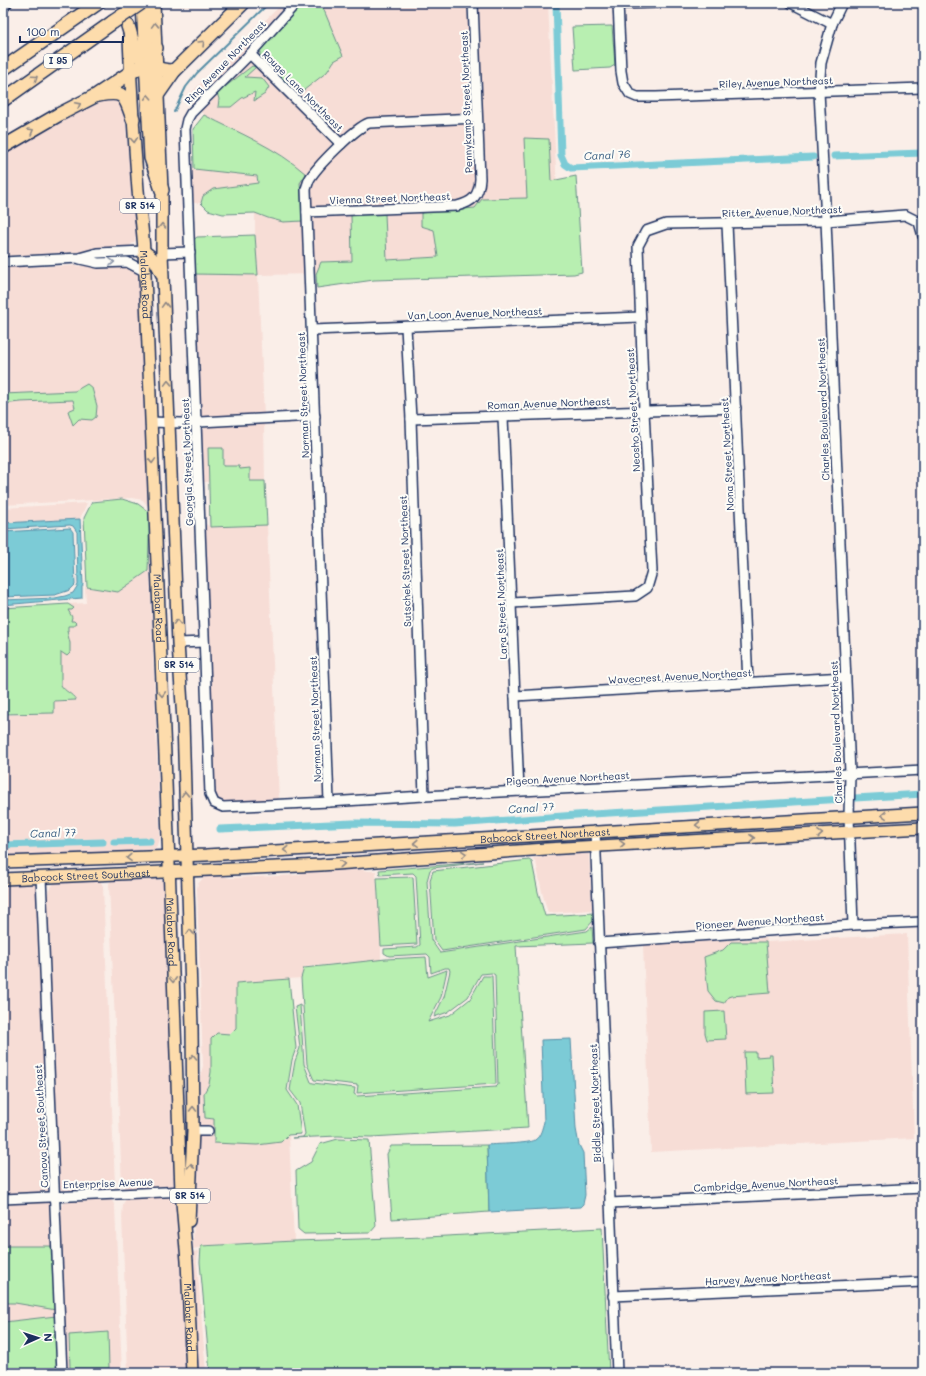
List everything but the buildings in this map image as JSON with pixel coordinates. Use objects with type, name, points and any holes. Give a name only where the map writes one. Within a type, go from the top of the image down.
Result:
[{"type":"highway","name":"I 95","points":[[3,69],[98,3]]},
{"type":"highway","name":"I 95","points":[[3,100],[142,3]]},
{"type":"highway","points":[[142,3],[151,66]]},
{"type":"highway","points":[[158,94],[174,71],[243,3]]},
{"type":"highway","points":[[128,26],[136,51],[151,66]]},
{"type":"highway","points":[[156,48],[151,59],[151,158],[162,190]]},
{"type":"highway","points":[[3,147],[58,115],[97,95],[130,73],[151,66],[174,71]]},
{"type":"highway","points":[[97,95],[107,93],[121,94],[126,99],[133,119]]},
{"type":"main road","name":"Malabar Road","points":[[128,3],[130,73],[138,193],[144,251],[168,872],[177,1074],[185,1191],[192,1373]]},
{"type":"main road","points":[[154,3],[156,48]]},
{"type":"main road","name":"Malabar Road","points":[[151,66],[158,94],[162,190],[162,253],[188,856],[193,1034],[193,1130],[185,1191]]},
{"type":"main road","points":[[144,251],[150,254],[164,279]]},
{"type":"main road","points":[[159,614],[167,631],[178,643]]},
{"type":"main road","name":"Babcock Street Northeast","points":[[168,856],[923,813]]},
{"type":"main road","name":"Babcock Street Northeast","points":[[168,872],[321,865],[596,846],[923,828]]},
{"type":"main road","points":[[426,857],[426,852],[444,841]]},
{"type":"main road","name":"Babcock Street Southeast","points":[[3,862],[168,856]]},
{"type":"main road","name":"Babcock Street Southeast","points":[[3,879],[168,872]]},
{"type":"main road","points":[[177,1074],[180,1083],[182,1124],[184,1128],[193,1130]]},
{"type":"street","name":"Ring Avenue Northeast","points":[[187,120],[191,113],[250,54],[296,3]]},
{"type":"street","name":"Pennykamp Street Northeast","points":[[473,3],[480,179],[479,186],[473,199]]},
{"type":"street","points":[[618,4],[655,3]]},
{"type":"street","points":[[791,3],[832,24]]},
{"type":"street","name":"Charles Boulevard Northeast","points":[[842,3],[832,24],[821,63],[819,92],[850,773],[849,832],[853,925]]},
{"type":"street","name":"Riley Avenue Northeast","points":[[618,4],[620,71],[623,83],[630,94],[637,97],[644,98],[923,88]]},
{"type":"street","name":"Rouge Lane Northeast","points":[[250,54],[341,144]]},
{"type":"street","name":"Norman Street Northeast","points":[[329,802],[306,189],[308,181],[341,144],[362,126],[369,123],[477,118]]},
{"type":"street","name":"Georgia Street Northeast","points":[[187,120],[185,129],[210,794],[214,803]]},
{"type":"street","name":"Vienna Street Northeast","points":[[307,212],[457,206],[473,199]]},
{"type":"street","name":"Ritter Avenue Northeast","points":[[646,231],[666,224],[826,221],[905,215],[918,222],[923,236]]},
{"type":"street","name":"Nona Street Northeast","points":[[728,224],[748,683]]},
{"type":"street","name":"Neosho Street Northeast","points":[[512,603],[635,596],[647,588],[652,571],[638,246],[646,231]]},
{"type":"street","points":[[3,262],[79,258],[97,253],[144,251]]},
{"type":"street","points":[[162,253],[190,252]]},
{"type":"street","points":[[79,258],[98,262],[127,262],[144,271]]},
{"type":"street","name":"Van Loon Avenue Northeast","points":[[312,330],[640,317]]},
{"type":"street","name":"Sutschek Street Northeast","points":[[406,327],[411,419],[424,796]]},
{"type":"street","name":"Roman Avenue Northeast","points":[[411,419],[736,408]]},
{"type":"street","points":[[151,422],[196,422],[315,416]]},
{"type":"street","name":"Lara Street Northeast","points":[[503,417],[519,791]]},
{"type":"street","points":[[178,643],[204,642]]},
{"type":"street","name":"Wavecrest Avenue Northeast","points":[[516,696],[845,677]]},
{"type":"street","name":"Pigeon Avenue Northeast","points":[[214,803],[223,807],[923,770]]},
{"type":"street","name":"Biddle Street Northeast","points":[[595,831],[617,1373]]},
{"type":"street","name":"Canova Street Southeast","points":[[41,877],[62,1373]]},
{"type":"street","name":"Pioneer Avenue Northeast","points":[[599,943],[853,925],[923,922]]},
{"type":"street","points":[[193,1130],[208,1131]]},
{"type":"street","name":"Cambridge Avenue Northeast","points":[[610,1203],[923,1188]]},
{"type":"street","name":"Enterprise Avenue","points":[[3,1199],[185,1191]]},
{"type":"street","name":"Harvey Avenue Northeast","points":[[614,1296],[923,1282]]},
{"type":"shaded area","points":[[283,3],[548,3],[560,254],[321,262],[316,274],[258,275],[255,213],[268,218],[303,221],[300,183],[291,161],[252,139],[204,115],[187,97]]},
{"type":"shaded area","points":[[118,98],[124,106],[135,218],[135,241],[127,248],[118,250],[3,256],[3,152],[58,119],[70,117],[97,100]]},
{"type":"shaded area","points":[[190,168],[257,176],[258,184],[203,196],[201,203],[191,203]]},
{"type":"shaded area","points":[[125,265],[136,271],[139,278],[149,508],[143,500],[132,498],[3,505],[3,404],[73,400],[75,408],[72,423],[93,392],[92,388],[75,391],[3,396],[3,267]]},
{"type":"shaded area","points":[[193,274],[258,275],[264,416],[203,417],[200,413]]},
{"type":"shaded area","points":[[264,422],[265,481],[201,482],[200,434],[203,429],[208,426]]},
{"type":"shaded area","points":[[87,503],[80,519],[3,523],[3,508]]},
{"type":"shaded area","points":[[203,524],[210,527],[267,525],[279,801],[224,803],[219,801],[214,794]]},
{"type":"shaded area","points":[[149,542],[160,830],[158,845],[155,849],[146,852],[3,858],[3,715],[54,713],[54,701],[75,700],[73,696],[63,690],[61,685],[61,651],[66,631],[71,621],[67,610],[70,610],[72,606],[68,604],[86,603],[85,587],[118,592],[148,571]]},
{"type":"shaded area","points":[[589,853],[592,910],[548,913],[536,862],[532,858]]},
{"type":"shaded area","points":[[350,868],[376,871],[381,960],[304,967],[301,978],[236,983],[236,1028],[230,1034],[217,1033],[211,1039],[211,1072],[209,1084],[204,1093],[205,1118],[214,1119],[215,1143],[281,1142],[289,1135],[294,1241],[211,1245],[193,1249],[197,1087],[203,1066],[198,884],[208,875],[217,875],[230,878],[299,875],[304,871]]},
{"type":"shaded area","points":[[152,877],[163,881],[166,885],[179,1179],[174,1186],[167,1189],[129,1190],[122,1186],[109,884],[111,879]]},
{"type":"shaded area","points":[[99,879],[103,886],[115,1185],[112,1191],[65,1192],[60,1189],[59,1185],[47,896],[49,890],[55,882]]},
{"type":"shaded area","points":[[30,882],[35,884],[40,891],[51,1188],[48,1193],[3,1195],[3,883]]},
{"type":"shaded area","points":[[907,934],[914,1138],[651,1152],[643,945],[766,938],[767,942]]},
{"type":"shaded area","points":[[167,1196],[174,1197],[179,1202],[188,1373],[128,1373],[122,1217],[123,1204],[126,1199]]},
{"type":"shaded area","points":[[110,1199],[115,1207],[122,1373],[66,1373],[60,1209],[63,1203],[67,1201]]},
{"type":"shaded area","points":[[46,1201],[53,1207],[60,1373],[3,1373],[3,1204]]},
{"type":"shaded area","points":[[198,1251],[197,1263],[206,1373],[196,1373],[192,1252]]},
{"type":"green space","points":[[303,3],[321,3],[343,56],[334,61],[327,72],[299,94],[260,58],[260,49]]},
{"type":"green space","points":[[612,26],[615,65],[610,68],[575,70],[572,27]]},
{"type":"green space","points":[[252,66],[256,67],[245,77],[262,78],[269,87],[265,94],[254,101],[255,92],[242,98],[231,107],[218,107],[219,99],[217,93]]},
{"type":"green space","points":[[204,115],[283,156],[306,174],[300,183],[303,221],[283,222],[255,213],[223,214],[208,210],[201,203],[203,196],[213,189],[258,183],[257,176],[194,169],[193,129]]},
{"type":"green space","points":[[524,138],[549,139],[551,181],[576,176],[582,272],[574,274],[374,280],[317,288],[316,274],[321,262],[352,261],[351,215],[385,214],[387,260],[438,257],[434,230],[421,226],[421,213],[475,208],[482,199],[527,198]]},
{"type":"green space","points":[[255,235],[258,275],[193,274],[192,241],[197,237]]},
{"type":"green space","points":[[87,384],[92,388],[97,406],[96,417],[92,420],[79,419],[73,425],[68,411],[75,408],[73,400],[3,404],[3,394],[75,391]]},
{"type":"green space","points":[[208,448],[223,448],[223,466],[239,466],[240,469],[250,468],[250,481],[265,481],[267,525],[210,527]]},
{"type":"green space","points":[[122,499],[138,504],[150,513],[148,571],[118,592],[87,587],[84,518],[92,502]]},
{"type":"green space","points":[[68,604],[74,608],[72,610],[68,610],[72,617],[71,621],[76,623],[74,626],[68,626],[67,631],[70,643],[70,653],[67,656],[61,652],[61,685],[76,700],[54,701],[54,713],[3,714],[3,608]]},
{"type":"green space","points":[[529,860],[532,862],[545,916],[594,913],[593,921],[586,929],[442,951],[434,940],[430,880],[433,871]]},
{"type":"green space","points":[[483,862],[433,868],[430,870],[427,881],[431,940],[440,953],[587,931],[592,927],[593,943],[516,946],[528,1128],[371,1137],[338,1136],[292,1138],[303,1137],[305,1134],[300,1103],[290,1090],[295,1061],[300,1048],[295,1007],[300,1005],[304,1064],[311,1082],[313,1083],[355,1088],[354,1094],[357,1096],[496,1087],[498,1085],[495,975],[492,973],[481,974],[468,997],[448,1012],[434,1017],[444,997],[450,971],[449,968],[431,973],[430,957],[427,954],[389,956],[384,953],[384,949],[417,947],[420,945],[416,876],[413,873],[380,875],[379,870]]},
{"type":"green space","points":[[413,877],[417,944],[381,946],[377,878]]},
{"type":"green space","points":[[731,942],[766,942],[770,993],[731,996],[728,997],[724,1003],[716,1001],[708,991],[704,957],[723,950]]},
{"type":"green space","points":[[426,957],[428,977],[447,970],[441,997],[428,1022],[450,1015],[470,999],[483,976],[492,976],[496,1084],[357,1093],[358,1085],[314,1080],[307,1064],[301,978],[304,968],[386,959]]},
{"type":"green space","points":[[289,979],[296,1048],[292,1060],[287,1090],[297,1105],[301,1134],[288,1135],[281,1142],[257,1145],[214,1143],[214,1119],[205,1118],[204,1093],[209,1084],[211,1072],[211,1039],[217,1033],[230,1034],[236,1028],[236,983]]},
{"type":"green space","points":[[724,1011],[726,1039],[707,1040],[705,1033],[705,1012]]},
{"type":"green space","points":[[744,1052],[756,1052],[756,1057],[772,1055],[774,1093],[746,1094]]},
{"type":"green space","points":[[338,1139],[369,1140],[376,1226],[370,1233],[304,1234],[298,1229],[296,1171],[311,1162],[320,1144]]},
{"type":"green space","points":[[487,1145],[489,1212],[392,1219],[387,1154],[391,1146]]},
{"type":"green space","points":[[602,1228],[609,1373],[210,1373],[200,1262],[201,1246]]},
{"type":"green space","points":[[3,1246],[51,1246],[54,1251],[56,1310],[15,1303],[3,1303]]},
{"type":"green space","points":[[56,1316],[58,1373],[8,1373],[4,1322]]},
{"type":"green space","points":[[108,1332],[109,1368],[70,1368],[69,1335]]},
{"type":"water","points":[[80,519],[83,585],[82,598],[3,605],[3,600],[55,598],[65,596],[73,593],[78,585],[77,532],[73,526],[3,529],[3,523]]},
{"type":"water","points":[[70,528],[73,532],[75,585],[70,590],[55,595],[3,597],[3,532]]},
{"type":"water","points":[[571,1039],[576,1129],[579,1145],[583,1153],[585,1195],[583,1204],[580,1207],[489,1212],[487,1145],[512,1144],[532,1141],[539,1136],[544,1122],[541,1040]]},
{"type":"waterway","points":[[174,112],[186,87],[197,73],[269,3]]},
{"type":"waterway","name":"Canal 76","points":[[556,3],[561,155],[565,164],[571,168],[813,157]]},
{"type":"waterway","name":"Canal 76","points":[[834,156],[923,153]]},
{"type":"waterway","name":"Canal 77","points":[[855,798],[923,794]]},
{"type":"waterway","name":"Canal 77","points":[[220,829],[353,823],[455,824],[576,815],[844,799]]},
{"type":"waterway","name":"Canal 77","points":[[114,842],[150,841]]},
{"type":"waterway","name":"Canal 77","points":[[3,845],[103,842]]}]
